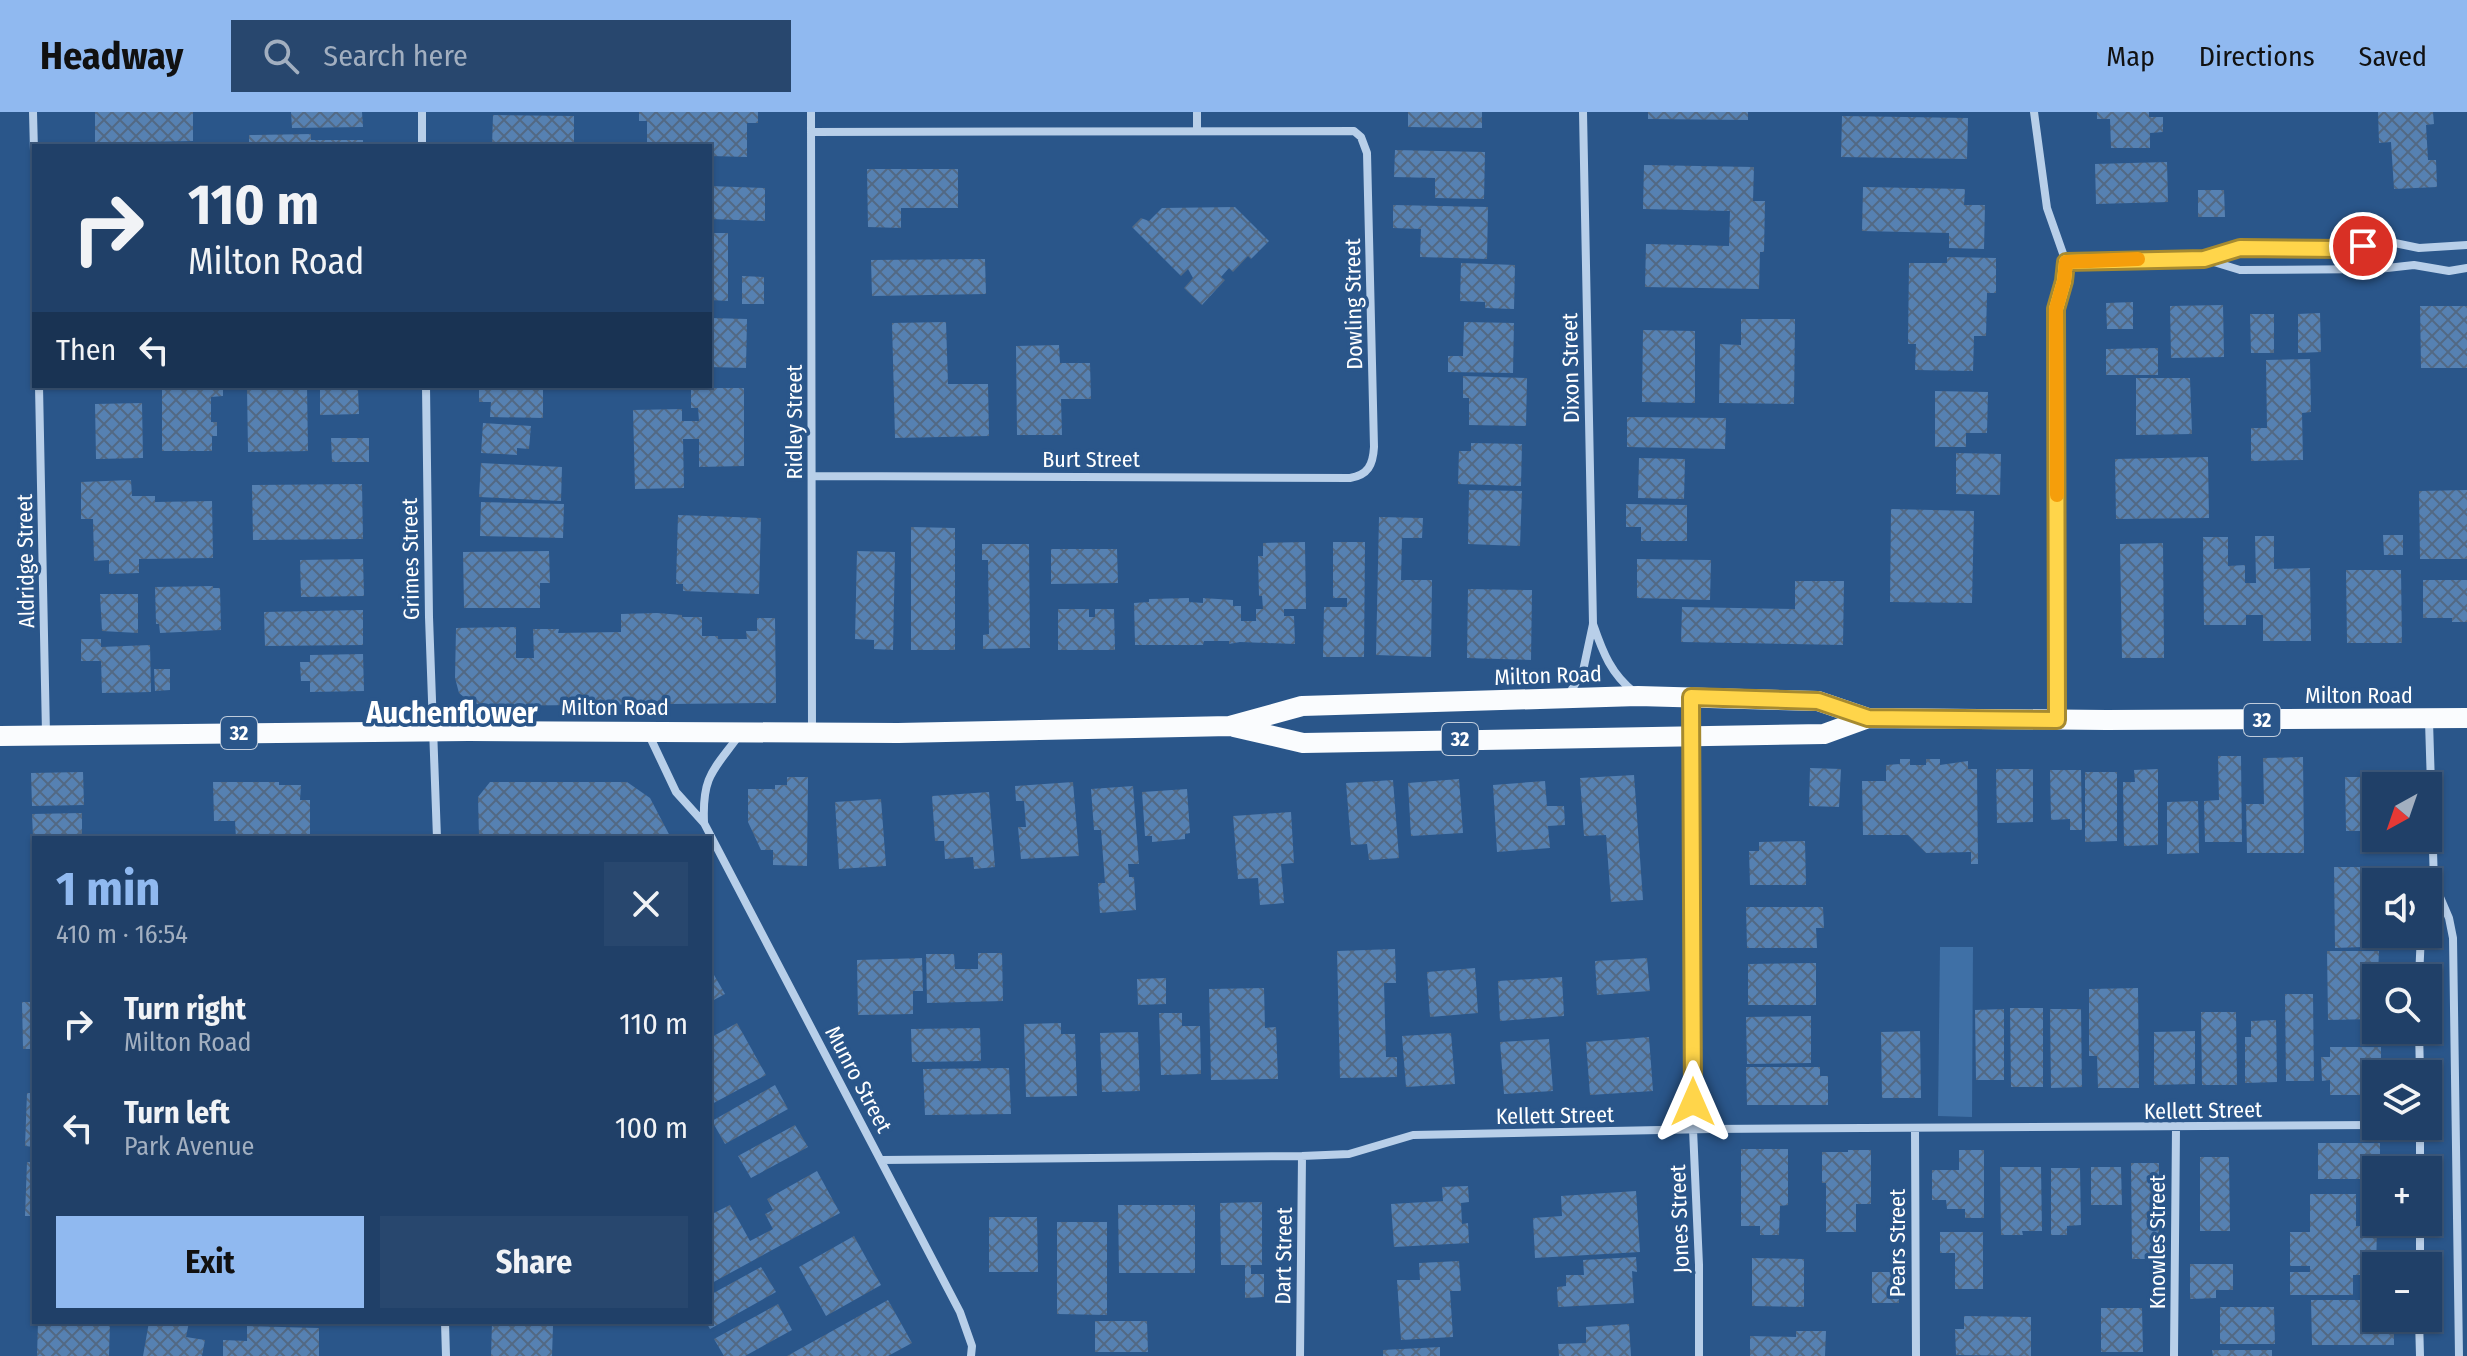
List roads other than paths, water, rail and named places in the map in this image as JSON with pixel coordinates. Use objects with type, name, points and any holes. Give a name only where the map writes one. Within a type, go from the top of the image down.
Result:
[{"type":"main road","name":"Milton Road","points":[[1230,726],[1302,706],[1638,696],[1818,701],[1868,718],[2467,718]]},
{"type":"main road","name":"Milton Road","points":[[0,736],[433,731],[743,730],[812,733],[1230,726],[1303,743],[1824,734],[1868,718]]},
{"type":"street","points":[[33,112],[34,144]]},
{"type":"street","points":[[422,112],[422,144]]},
{"type":"street","name":"Ridley Street","points":[[811,112],[812,733]]},
{"type":"street","points":[[811,132],[1197,130],[1197,112]]},
{"type":"street","name":"Dixon Street","points":[[1567,698],[1583,671],[1593,624],[1583,112]]},
{"type":"street","points":[[2034,112],[2050,221],[2066,262],[2056,309],[2057,720]]},
{"type":"street","name":"Dowling Street","points":[[1197,130],[1344,129],[1354,131],[1361,137],[1367,153],[1374,447],[1368,471]]},
{"type":"street","points":[[2066,262],[2204,259],[2240,248],[2335,249],[2385,241],[2419,248],[2467,245]]},
{"type":"street","points":[[2335,249],[2336,269]]},
{"type":"street","points":[[2204,259],[2237,270],[2378,269],[2414,265],[2449,271],[2467,268]]},
{"type":"street","name":"Aldridge Street","points":[[39,388],[46,735]]},
{"type":"street","name":"Grimes Street","points":[[426,388],[437,836]]},
{"type":"street","name":"Burt Street","points":[[812,476],[1350,478],[1361,477],[1368,471]]},
{"type":"street","name":"Dixon Street","points":[[1593,624],[1612,670],[1638,696]]},
{"type":"street","name":"Jones Street","points":[[1691,697],[1693,1129],[1699,1265],[1699,1356]]},
{"type":"street","points":[[2429,719],[2434,868]]},
{"type":"street","points":[[704,823],[703,794],[710,775],[743,730]]},
{"type":"street","name":"Munro Street","points":[[647,731],[676,792],[704,823],[711,836]]},
{"type":"street","name":"Munro Street","points":[[712,838],[960,1312],[972,1346],[971,1356]]},
{"type":"street","points":[[2442,902],[2453,938],[2459,1356]]},
{"type":"street","name":"Kellett Street","points":[[881,1160],[1349,1154],[1413,1135],[1693,1129],[2362,1125]]},
{"type":"street","name":"Knowles Street","points":[[2174,1356],[2176,1128]]},
{"type":"street","name":"Pears Street","points":[[1915,1129],[1916,1356]]},
{"type":"street","name":"Dart Street","points":[[1300,1356],[1302,1156]]},
{"type":"street","points":[[445,1324],[446,1356]]},
{"type":"street","points":[[2419,1332],[2420,1356]]},
{"type":"district","name":"Auchenflower","points":[[452,713]]}]
